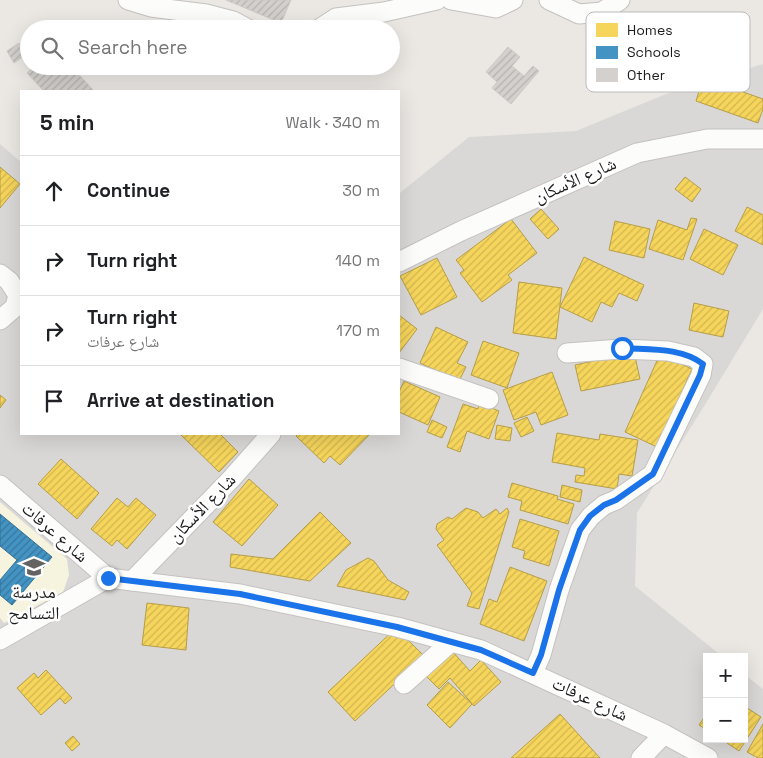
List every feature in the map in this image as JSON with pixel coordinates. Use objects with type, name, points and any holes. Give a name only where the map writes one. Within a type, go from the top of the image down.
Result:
[{"type":"street","points":[[128,0],[151,8],[206,14],[229,20]]},
{"type":"street","points":[[333,20],[384,12],[437,0]]},
{"type":"street","points":[[451,0],[496,8],[513,0]]},
{"type":"street","points":[[550,0],[579,14],[586,13]]},
{"type":"street","points":[[602,12],[620,0]]},
{"type":"street","name":"شارع الأسكان","points":[[400,262],[470,227],[638,153],[707,139],[763,139]]},
{"type":"street","points":[[0,274],[8,281],[18,295],[18,311],[0,320]]},
{"type":"street","points":[[533,673],[541,655],[559,590],[580,530],[590,516],[604,505],[616,500],[653,474],[700,375],[703,364],[694,357],[668,351],[622,348],[567,352]]},
{"type":"street","points":[[400,368],[488,399]]},
{"type":"street","name":"شارع الأسكان","points":[[132,581],[232,478],[270,435]]},
{"type":"street","name":"شارع عرفات","points":[[0,485],[108,578],[240,594],[397,627],[481,650],[664,734],[708,758]]},
{"type":"street","points":[[0,640],[108,578]]},
{"type":"street","points":[[404,684],[450,642]]},
{"type":"street","points":[[641,758],[664,734]]},
{"type":"shaded area","points":[[763,64],[763,309],[637,513],[635,586],[718,653],[703,653],[703,743],[748,743],[748,677],[763,689],[763,758],[0,758],[0,144],[20,161],[20,435],[400,435],[401,192],[469,137],[576,131],[672,92],[750,92],[750,68]]},
{"type":"shaded area","name":"مدرسة التسامح","points":[[0,502],[67,559],[69,575],[63,592],[4,623],[0,618]]},
{"type":"building: Homes","points":[[699,92],[743,92],[763,99],[763,109],[758,123],[696,101]]},
{"type":"building: Homes","points":[[0,167],[20,184],[0,208]]},
{"type":"building: Homes","points":[[685,177],[701,189],[692,202],[675,189]]},
{"type":"building: Homes","points":[[747,207],[763,215],[763,245],[735,231]]},
{"type":"building: Homes","points":[[541,209],[559,229],[548,239],[530,219]]},
{"type":"building: Homes","points":[[691,218],[697,219],[683,260],[649,249],[658,220],[687,230]]},
{"type":"building: Homes","points":[[511,219],[537,253],[508,275],[512,280],[482,302],[460,273],[464,270],[456,260]]},
{"type":"building: Homes","points":[[615,221],[650,229],[644,258],[609,250]]},
{"type":"building: Homes","points":[[704,229],[738,245],[723,275],[690,259]]},
{"type":"building: Homes","points":[[584,257],[644,285],[637,301],[619,293],[612,307],[601,302],[592,322],[560,307]]},
{"type":"building: Homes","points":[[437,258],[457,297],[421,315],[400,276]]},
{"type":"building: Homes","points":[[519,282],[562,288],[556,339],[513,333]]},
{"type":"building: Homes","points":[[694,303],[729,311],[723,337],[689,330]]},
{"type":"building: Homes","points":[[400,316],[417,329],[400,352]]},
{"type":"building: Homes","points":[[436,327],[468,342],[457,363],[466,367],[459,381],[420,363]]},
{"type":"building: Homes","points":[[483,341],[519,353],[507,388],[471,375]]},
{"type":"building: Homes","points":[[634,352],[640,379],[581,391],[575,365]]},
{"type":"building: Homes","points":[[660,354],[692,369],[657,447],[625,432]]},
{"type":"building: Homes","points":[[552,372],[568,415],[541,425],[536,412],[514,420],[503,390]]},
{"type":"building: Homes","points":[[404,381],[440,397],[428,425],[400,412],[400,390]]},
{"type":"building: Homes","points":[[0,395],[6,400],[0,408]]},
{"type":"building: Homes","points":[[479,403],[499,411],[489,439],[467,431],[460,452],[447,447],[463,404],[478,409]]},
{"type":"building: Homes","points":[[527,417],[534,431],[521,437],[514,423]]},
{"type":"building: Homes","points":[[432,420],[447,427],[442,438],[427,432]]},
{"type":"building: Homes","points":[[497,425],[512,428],[510,441],[495,439]]},
{"type":"building: Homes","points":[[557,433],[599,440],[600,434],[638,440],[632,476],[619,474],[617,489],[575,482],[576,475],[584,476],[585,468],[552,462]]},
{"type":"building: Homes","points":[[181,435],[221,435],[238,452],[219,472]]},
{"type":"building: Homes","points":[[369,435],[340,465],[330,456],[324,463],[296,436]]},
{"type":"building: Homes","points":[[61,459],[99,493],[77,519],[38,484]]},
{"type":"building: Homes","points":[[249,479],[278,505],[242,546],[213,522]]},
{"type":"building: Homes","points":[[512,483],[558,496],[557,499],[574,504],[568,524],[520,510],[522,501],[508,497]]},
{"type":"building: Homes","points":[[562,485],[582,490],[580,502],[560,497]]},
{"type":"building: Homes","points":[[117,498],[128,507],[136,498],[156,515],[127,549],[117,540],[112,546],[91,529]]},
{"type":"building: Homes","points":[[466,508],[478,512],[483,518],[496,509],[500,514],[507,508],[509,512],[479,609],[467,606],[472,593],[437,545],[444,540],[436,529],[437,524],[448,517],[452,519]]},
{"type":"building: Homes","points":[[320,512],[351,543],[310,581],[230,567],[231,554],[273,559]]},
{"type":"building: Homes","points":[[520,519],[559,531],[549,566],[523,558],[525,551],[512,547]]},
{"type":"building: Homes","points":[[368,558],[374,561],[388,580],[409,592],[405,600],[337,586],[346,570]]},
{"type":"building: Homes","points":[[510,567],[547,581],[524,641],[480,624],[489,599],[497,602]]},
{"type":"building: Homes","points":[[147,603],[189,608],[186,650],[142,645]]},
{"type":"building: Homes","points":[[396,628],[424,656],[355,721],[328,692]]},
{"type":"building: Homes","points":[[452,651],[470,671],[481,660],[501,682],[474,706],[450,678],[439,689],[424,674]]},
{"type":"building: Homes","points":[[46,670],[72,698],[65,704],[60,698],[41,715],[17,688],[34,673],[38,678]]},
{"type":"building: Homes","points":[[448,682],[472,704],[450,728],[427,705]]},
{"type":"building: Homes","points":[[748,709],[761,717],[748,737]]},
{"type":"building: Homes","points":[[560,714],[600,758],[511,758]]},
{"type":"building: Homes","points":[[703,719],[703,728],[699,725]]},
{"type":"building: Homes","points":[[763,724],[763,758],[758,758],[747,752]]},
{"type":"building: Homes","points":[[73,736],[80,744],[72,751],[65,743]]},
{"type":"building: Homes","points":[[727,743],[744,743],[739,751]]},
{"type":"building: Schools","points":[[0,514],[52,557],[12,605],[0,595],[0,580],[17,560],[0,546]]},
{"type":"building: Other","points":[[226,0],[291,0],[282,20],[274,20]]},
{"type":"building: Other","points":[[19,43],[20,59],[14,63],[7,51]]},
{"type":"building: Other","points":[[508,47],[520,57],[512,66],[524,76],[533,66],[539,71],[511,104],[492,88],[497,82],[486,72]]},
{"type":"building: Other","points":[[29,75],[79,75],[93,90],[43,90]]},
{"type":"place","name":"مدرسة التسامح","points":[[34,567]]},
{"type":"route","points":[[108,578],[240,594],[397,627],[481,650],[533,673],[541,655],[559,590],[580,530],[590,516],[604,505],[616,500],[653,474],[700,375],[703,364],[694,357],[668,351],[622,348]]}]
